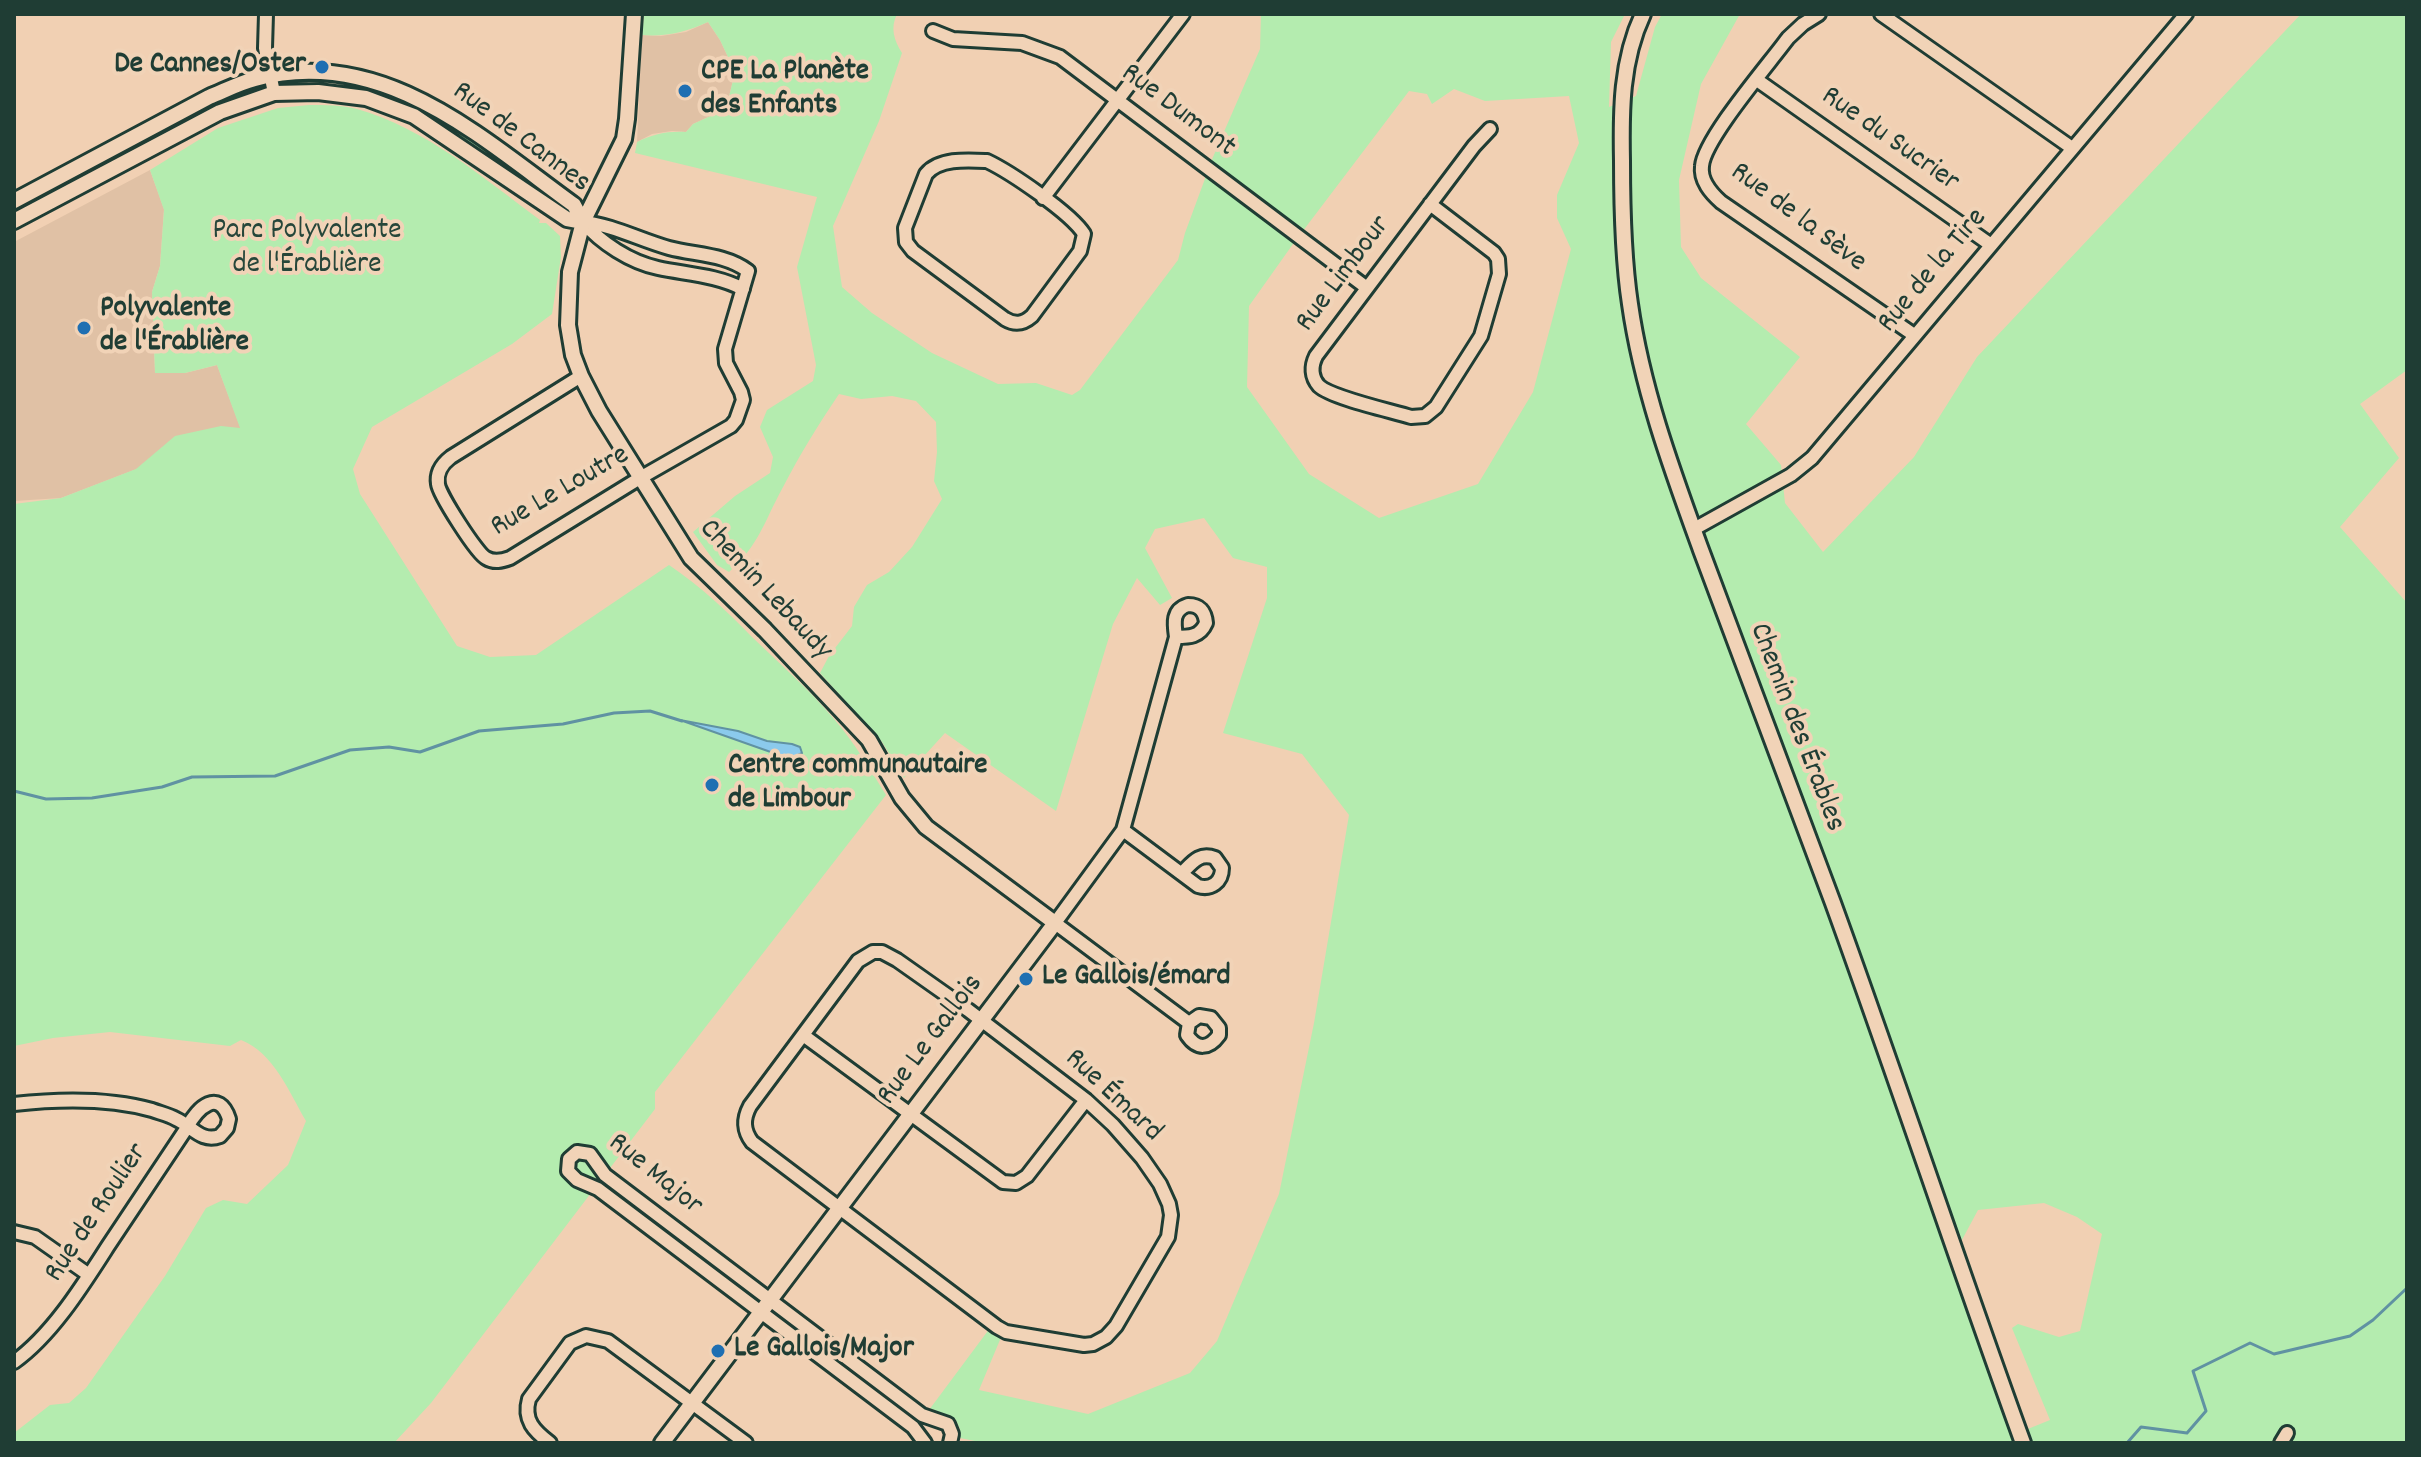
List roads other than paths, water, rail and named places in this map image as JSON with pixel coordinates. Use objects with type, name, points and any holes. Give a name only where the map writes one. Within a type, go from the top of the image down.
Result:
[{"type":"street","points":[[266,14],[265,48],[274,93]]},
{"type":"street","name":"Chemin Lebaudy","points":[[634,14],[624,139],[583,222],[570,272],[570,339],[581,376],[599,411],[691,558],[765,630],[869,740],[902,798],[917,817],[938,836],[1189,1023]]},
{"type":"street","points":[[1043,198],[1183,14]]},
{"type":"street","name":"Chemin des Érables","points":[[1643,14],[1634,34],[1621,96],[1622,197],[1630,304],[1654,418],[1787,776],[2023,1443]]},
{"type":"street","name":"Rue de la Sève","points":[[1819,14],[1795,31],[1757,80],[1706,149],[1701,169],[1707,186],[1721,202],[1914,335]]},
{"type":"street","points":[[1881,14],[2072,148]]},
{"type":"street","name":"Rue de la Tire","points":[[1694,529],[1791,475],[1812,458],[2186,14]]},
{"type":"street","name":"Rue Dumont","points":[[933,31],[953,39],[1034,47],[1060,57],[1367,288]]},
{"type":"street","name":"Rue de Cannes","points":[[14,201],[209,97],[252,79],[307,73],[345,75],[382,83],[422,99],[456,119],[574,205],[583,222]]},
{"type":"street","name":"Rue du Sucrier","points":[[1757,80],[1991,245]]},
{"type":"street","name":"Rue de Cannes","points":[[14,221],[220,112],[274,93],[336,93],[366,98],[398,109],[440,132],[567,219],[583,222]]},
{"type":"street","name":"Rue Limbour","points":[[1430,204],[1490,248],[1498,259],[1499,274],[1481,336],[1436,407],[1425,416],[1411,417],[1332,393],[1318,384],[1312,363],[1316,356],[1430,204],[1474,146],[1490,129]]},
{"type":"street","points":[[987,161],[1043,198],[1077,225],[1084,234],[1084,240],[1080,251],[1032,316],[1022,323],[1005,319],[913,251],[904,236],[926,174],[942,163],[987,161]]},
{"type":"street","points":[[583,222],[597,238],[642,262],[730,283],[743,289]]},
{"type":"street","name":"Rue Le Loutre","points":[[581,376],[440,467],[437,481],[441,493],[479,552],[488,560],[510,558],[731,426],[740,414],[741,392],[729,371],[725,356],[748,271],[737,263],[673,249],[602,224],[583,222]]},
{"type":"street","name":"Rue Le Gallois","points":[[662,1443],[1123,830],[1176,637]]},
{"type":"street","points":[[1123,830],[1182,873]]},
{"type":"street","name":"Rue Émard","points":[[873,952],[882,952],[981,1020],[1086,1100],[1113,1125],[1160,1184],[1171,1215],[1168,1237],[1116,1326],[1106,1337],[1084,1345],[1006,1332],[752,1142],[745,1128],[746,1114],[803,1035],[858,961],[873,952]]},
{"type":"street","points":[[803,1035],[1003,1182],[1022,1180],[1086,1100]]},
{"type":"street","name":"Rue de Roulier","points":[[14,1104],[65,1101],[122,1105],[152,1110],[188,1126],[66,1307],[25,1354],[14,1362]]},
{"type":"street","name":"Rue Major","points":[[925,1443],[913,1427],[766,1305],[605,1175],[590,1154],[577,1152],[569,1159],[568,1171],[572,1177],[598,1189],[766,1305],[922,1415],[948,1424],[952,1434],[950,1443]]},
{"type":"street","points":[[14,1232],[35,1237],[89,1275]]},
{"type":"street","points":[[550,1443],[527,1418],[529,1399],[570,1343],[586,1336],[608,1341],[746,1443]]},
{"type":"water","points":[[680,720],[792,744],[800,747],[802,753],[782,756]]},
{"type":"waterway","points":[[14,791],[46,799],[92,798],[162,787],[192,777],[275,776],[350,750],[389,747],[420,752],[479,731],[563,724],[614,713],[650,711],[682,721]]},
{"type":"waterway","points":[[2127,1443],[2141,1427],[2187,1433],[2206,1411],[2193,1371],[2250,1343],[2274,1354],[2350,1336],[2373,1320],[2407,1288]]},
{"type":"place","name":"De Cannes/Oster","points":[[322,67]]},
{"type":"place","name":"CPE La Planète des Enfants","points":[[685,91]]},
{"type":"place","name":"Polyvalente de l'Érablière","points":[[84,328]]},
{"type":"place","name":"Centre communautaire de Limbour","points":[[712,785]]},
{"type":"place","name":"Le Gallois/émard","points":[[1026,979]]},
{"type":"place","name":"Le Gallois/Major","points":[[718,1351]]},
{"type":"park label","name":"Parc Polyvalente de l'Érablière","points":[[307,250]]}]
